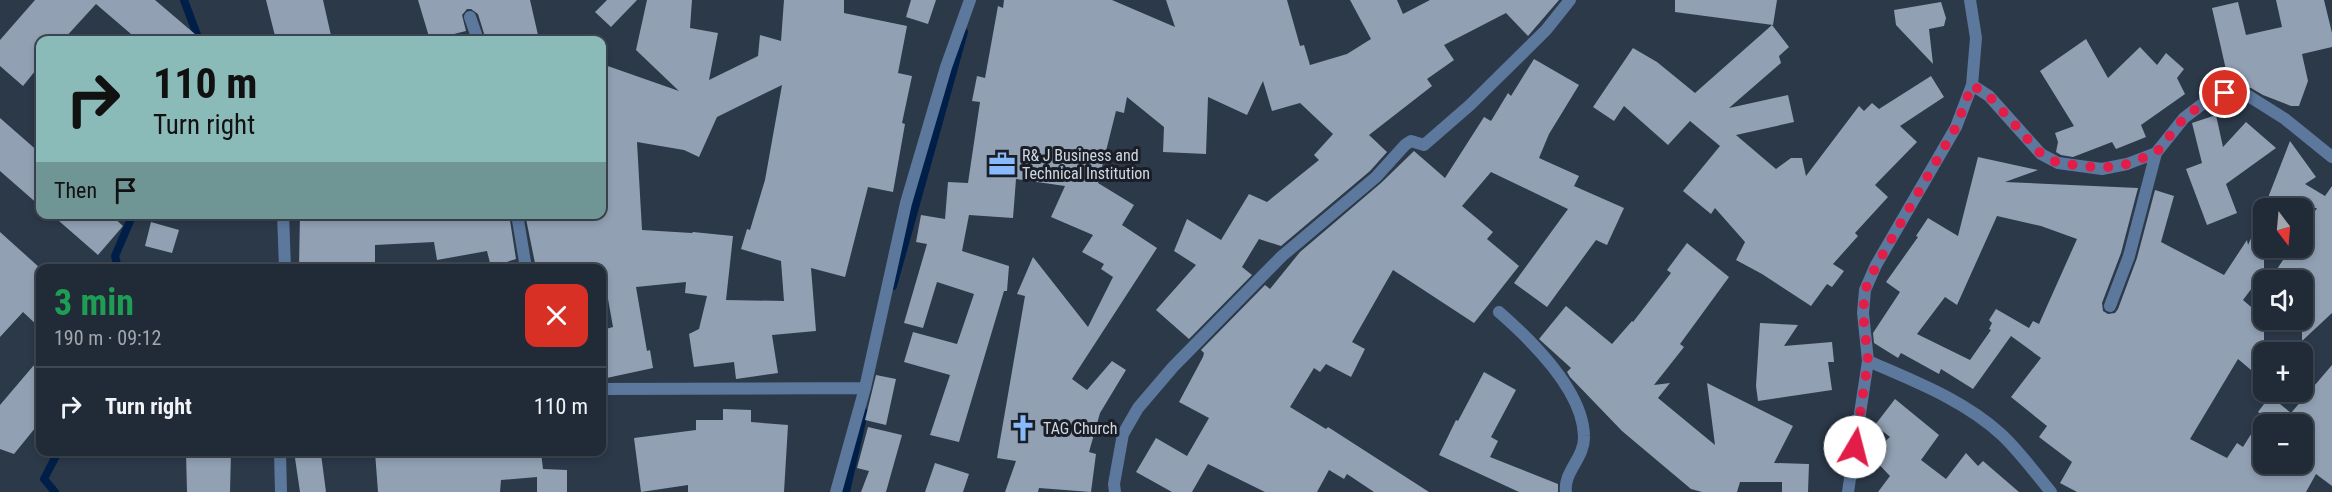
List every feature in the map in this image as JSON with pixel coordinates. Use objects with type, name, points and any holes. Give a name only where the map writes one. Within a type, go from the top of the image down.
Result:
[{"type":"street","points":[[836,492],[865,388],[906,203],[946,67],[970,0]]},
{"type":"street","points":[[1115,492],[1123,434],[1138,408],[1173,367],[1282,256],[1376,177],[1405,145],[1411,141],[1425,145],[1470,105],[1546,30],[1570,0]]},
{"type":"street","points":[[1848,492],[1868,361],[1863,313],[1865,290],[1876,266],[1956,127],[1972,85],[1976,38],[1970,0]]},
{"type":"street","points":[[470,17],[477,36]]},
{"type":"street","points":[[1972,85],[1989,96],[2041,154],[2058,163],[2102,168],[2127,164],[2156,153]]},
{"type":"street","points":[[2110,306],[2129,256],[2156,153],[2184,118],[2209,99],[2225,93],[2247,95],[2285,119],[2332,157]]},
{"type":"street","points":[[283,219],[285,264]]},
{"type":"street","points":[[518,219],[525,264]]},
{"type":"street","points":[[1499,312],[1536,347],[1551,365],[1571,393],[1579,414],[1584,436],[1581,451],[1564,481],[1566,492]]},
{"type":"street","points":[[1868,361],[1953,400],[1983,420],[2003,436],[2051,492]]},
{"type":"street","points":[[606,389],[865,388]]},
{"type":"street","points":[[280,456],[281,492]]},
{"type":"building","points":[[35,0],[155,0],[197,36],[133,36],[96,4],[67,36],[36,36],[36,70],[23,86],[0,66],[0,40]]},
{"type":"building","points":[[266,0],[323,0],[331,36],[275,36]]},
{"type":"building","points":[[418,0],[530,0],[538,35],[485,36],[478,14],[467,9],[462,15],[466,31],[446,36],[429,36]]},
{"type":"building","points":[[607,0],[637,0],[611,27],[595,12]]},
{"type":"building","points":[[647,0],[692,0],[690,28],[718,33],[709,80],[758,56],[760,35],[781,41],[784,0],[844,0],[844,13],[907,26],[898,73],[912,76],[902,123],[905,124],[893,192],[868,187],[845,277],[811,268],[816,331],[772,335],[778,373],[736,379],[734,362],[694,367],[689,334],[699,329],[707,296],[685,293],[686,282],[636,287],[647,351],[650,350],[653,368],[606,378],[606,329],[613,327],[606,288],[606,264],[535,264],[526,219],[606,219],[606,65],[679,91],[636,50]],"holes":[[[782,85],[765,180],[750,230],[747,229],[741,249],[781,261],[784,301],[726,300],[733,236],[642,230],[637,142],[684,150],[699,157],[717,117]]]},
{"type":"building","points":[[911,0],[936,0],[928,24],[906,17]]},
{"type":"building","points":[[1004,0],[1112,0],[1175,27],[1166,0],[1287,0],[1300,46],[1304,45],[1310,65],[1347,54],[1371,39],[1350,0],[1397,0],[1403,14],[1430,0],[1559,0],[1528,36],[1506,13],[1444,45],[1454,60],[1427,79],[1432,86],[1369,135],[1387,152],[1370,171],[1281,246],[1259,239],[1242,267],[1252,275],[1189,339],[1156,310],[1196,265],[1174,251],[1187,219],[1221,240],[1249,194],[1267,202],[1319,160],[1314,155],[1333,134],[1300,103],[1272,111],[1263,81],[1247,115],[1208,97],[1206,154],[1163,152],[1164,127],[1127,97],[1124,113],[1116,111],[1098,183],[1134,205],[1122,225],[1157,248],[1072,379],[1087,390],[1112,361],[1126,370],[1100,413],[1089,452],[1096,454],[1091,492],[1039,488],[1038,492],[1005,492],[1016,461],[997,458],[1025,296],[1017,294],[1033,257],[1088,327],[1113,277],[1101,269],[1104,264],[1082,252],[1093,235],[1051,217],[1065,186],[1016,179],[1013,218],[969,215],[962,251],[1009,266],[1007,291],[1004,291],[959,442],[930,435],[950,375],[904,362],[913,332],[957,344],[974,294],[937,282],[923,328],[904,323],[927,244],[916,242],[921,215],[945,219],[948,182],[968,183],[980,102],[972,101],[977,76],[985,78],[998,6],[1003,8]]},
{"type":"building","points":[[1675,0],[1777,0],[1773,25],[1675,12]]},
{"type":"building","points":[[2276,0],[2324,0],[2332,33],[2332,47],[2302,54],[2308,81],[2299,106],[2291,106],[2251,88],[2229,83],[2212,8],[2238,2],[2246,35],[2282,27]]},
{"type":"building","points":[[1941,2],[1946,18],[1944,26],[1929,29],[1933,64],[1896,25],[1894,10]]},
{"type":"building","points":[[1772,25],[1789,47],[1779,56],[1781,63],[1729,108],[1788,95],[1794,122],[1736,135],[1776,169],[1791,158],[1802,158],[1806,176],[1859,106],[1864,111],[1872,103],[1879,109],[1931,76],[1944,97],[1900,126],[1917,142],[1875,185],[1888,197],[1855,233],[1858,236],[1833,264],[1844,271],[1832,287],[1827,284],[1811,306],[1736,260],[1745,242],[1715,208],[1711,214],[1683,191],[1720,146],[1690,121],[1668,145],[1624,106],[1614,121],[1593,107],[1633,48],[1657,62],[1695,93]]},
{"type":"building","points":[[2086,39],[2108,78],[2140,47],[2157,65],[2166,53],[2184,69],[2177,78],[2185,94],[2141,125],[2146,137],[2116,149],[2112,142],[2073,157],[2056,152],[2058,142],[2055,133],[2074,126],[2040,71]]},
{"type":"building","points":[[1534,59],[1579,85],[1549,134],[1539,158],[1579,176],[1574,186],[1624,208],[1607,245],[1596,240],[1547,307],[1514,283],[1568,209],[1491,172],[1462,206],[1493,232],[1487,239],[1519,266],[1474,323],[1393,270],[1352,342],[1365,349],[1351,377],[1326,364],[1320,372],[1314,368],[1290,407],[1326,429],[1328,427],[1429,492],[1374,492],[1347,474],[1344,479],[1329,470],[1317,492],[1265,492],[1208,464],[1192,492],[1172,492],[1136,472],[1156,438],[1187,456],[1209,418],[1179,402],[1203,357],[1204,353],[1201,350],[1265,285],[1270,289],[1300,252],[1381,183],[1414,151],[1445,178],[1484,117],[1491,121],[1508,93],[1511,96]]},
{"type":"building","points":[[2216,115],[2223,147],[2246,122],[2276,148],[2226,184],[2237,213],[2207,225],[2186,169],[2202,163],[2192,123]]},
{"type":"building","points":[[0,118],[36,150],[36,202],[0,171]]},
{"type":"building","points":[[2290,141],[2316,177],[2305,184],[2325,196],[2332,186],[2332,313],[2302,341],[2302,330],[2313,330],[2313,270],[2276,270],[2284,258],[2313,258],[2313,214],[2317,208],[2313,208],[2313,198],[2268,198]]},
{"type":"building","points":[[1978,157],[2038,170],[2005,182],[2138,188],[2121,253],[2102,303],[2103,311],[2108,314],[2115,313],[2118,309],[2137,258],[2155,190],[2174,196],[2161,242],[2224,275],[2247,240],[2248,245],[2253,234],[2253,258],[2264,258],[2264,270],[2253,270],[2253,287],[2243,300],[2253,309],[2253,330],[2264,330],[2264,342],[2253,342],[2253,372],[2238,359],[2190,439],[2227,458],[2237,443],[2243,447],[2253,431],[2253,474],[2313,474],[2313,414],[2261,414],[2258,412],[2266,402],[2277,402],[2291,413],[2300,402],[2313,402],[2313,387],[2332,365],[2332,486],[2316,474],[2306,492],[2077,492],[2060,483],[2072,462],[2039,437],[2047,426],[2011,397],[2041,358],[2011,336],[1973,389],[1941,369],[1939,374],[1901,353],[1898,358],[1874,343],[1873,333],[1900,292],[1886,282],[1918,237],[1916,236],[1928,218],[1958,236]],"holes":[[[1997,216],[2041,226],[2077,239],[2039,324],[2033,321],[2029,328],[1996,309],[1989,320],[1992,323],[1989,329],[1991,330],[1970,360],[1917,334],[1945,297],[1957,305]]]},
{"type":"building","points":[[57,219],[115,219],[123,226],[98,255]]},
{"type":"building","points":[[300,219],[510,219],[516,259],[500,264],[490,264],[487,251],[437,260],[434,242],[375,245],[375,264],[299,264]]},
{"type":"building","points":[[151,222],[179,230],[172,253],[145,246]]},
{"type":"building","points":[[0,232],[36,264],[36,324],[23,312],[0,337]]},
{"type":"building","points":[[1687,243],[1729,277],[1680,344],[1684,347],[1654,385],[1670,383],[1658,398],[1715,445],[1707,383],[1793,426],[1774,463],[1809,464],[1808,492],[1782,492],[1782,482],[1740,482],[1737,492],[1702,492],[1691,489],[1622,431],[1570,377],[1567,372],[1571,368],[1539,339],[1566,306],[1612,344],[1633,322],[1671,273],[1667,270]]},
{"type":"building","points":[[1760,323],[1798,325],[1784,346],[1832,342],[1834,362],[1828,362],[1832,390],[1758,401],[1756,386]]},
{"type":"building","points":[[36,363],[36,427],[14,454],[0,449],[0,405]]},
{"type":"building","points":[[1484,372],[1516,390],[1491,437],[1498,441],[1490,457],[1558,484],[1558,492],[1519,492],[1439,455]]},
{"type":"building","points":[[876,375],[896,379],[886,425],[865,420]]},
{"type":"building","points":[[1895,399],[1939,435],[1921,460],[1946,479],[1966,453],[1978,466],[1983,461],[2019,492],[1878,492],[1890,476],[1870,455],[1890,437],[1875,425]]},
{"type":"building","points":[[723,409],[751,410],[751,422],[788,425],[784,492],[688,492],[688,485],[641,492],[634,438],[696,430],[696,420],[723,420]]},
{"type":"building","points":[[868,427],[902,435],[886,492],[861,492],[869,471],[857,468]]},
{"type":"building","points":[[186,456],[231,456],[230,492],[187,492]]},
{"type":"building","points":[[321,456],[326,492],[300,492],[295,458]]},
{"type":"building","points":[[375,456],[541,456],[543,469],[567,470],[567,492],[537,492],[537,477],[501,480],[500,492],[378,492]]},
{"type":"building","points":[[935,463],[969,474],[963,492],[925,492]]},
{"type":"waterway","points":[[184,0],[198,36]]},
{"type":"waterway","points":[[893,286],[964,32]]},
{"type":"waterway","points":[[117,264],[115,256],[131,219]]},
{"type":"waterway","points":[[846,492],[864,412]]},
{"type":"waterway","points":[[55,492],[44,479],[56,456]]},
{"type":"place","name":"R& J Business and Technical Institution","points":[[1002,164]]},
{"type":"place","name":"TAG Church","points":[[1023,428]]},
{"type":"route","points":[[1855,447],[1868,361],[1863,313],[1865,290],[1876,266],[1956,127],[1972,85],[1989,96],[2041,154],[2058,163],[2102,168],[2127,164],[2156,153],[2184,118],[2209,99],[2225,93]]}]
